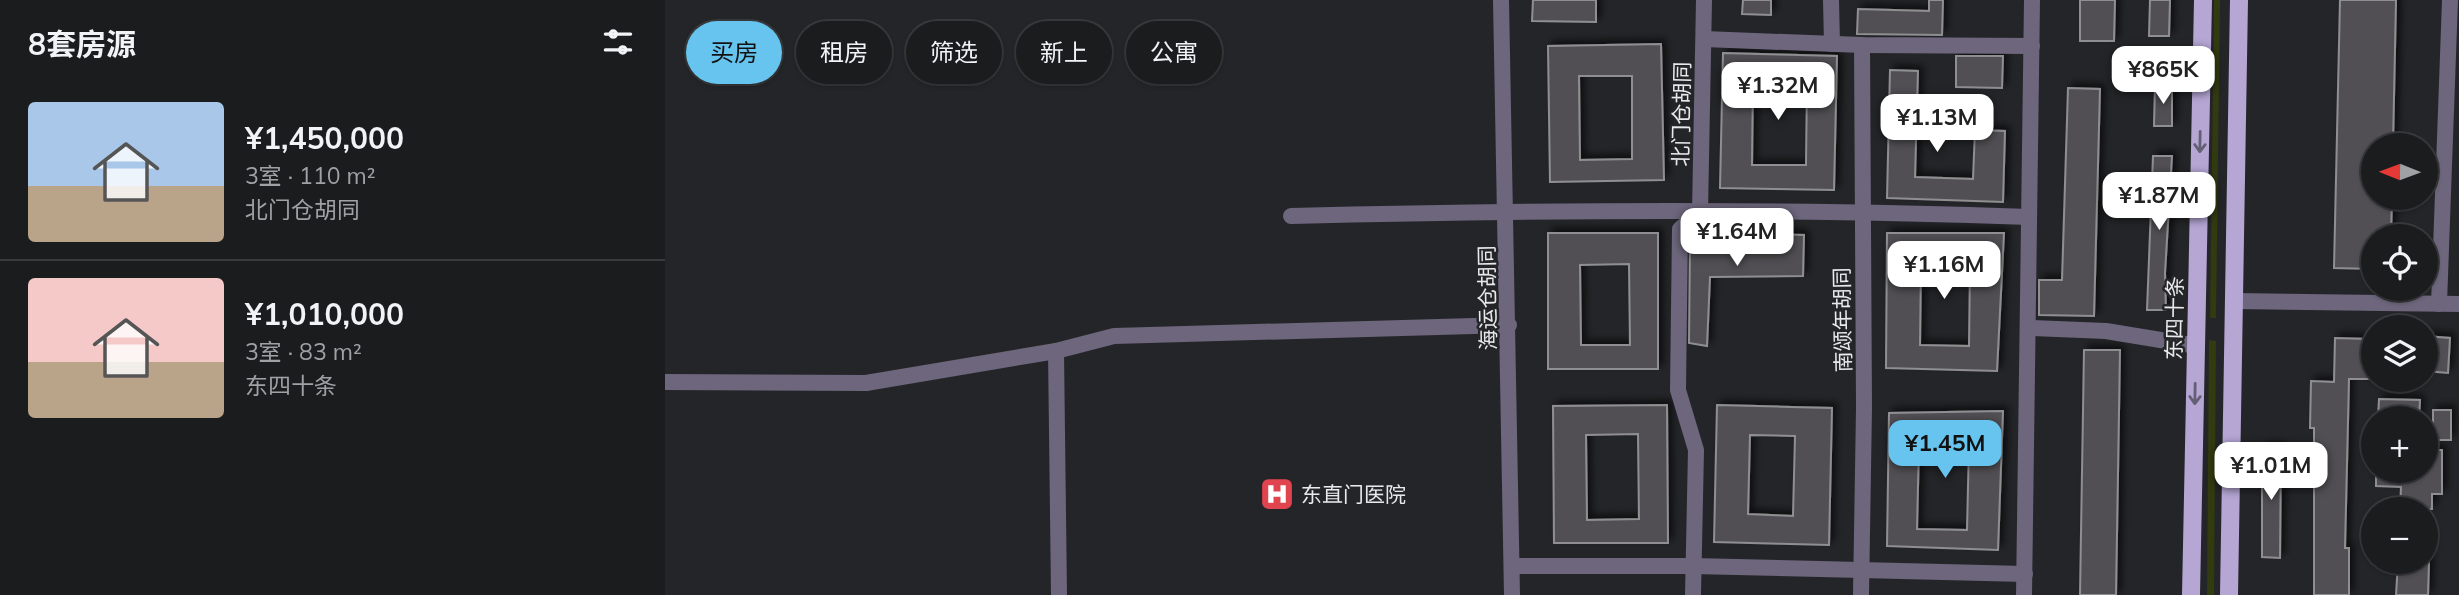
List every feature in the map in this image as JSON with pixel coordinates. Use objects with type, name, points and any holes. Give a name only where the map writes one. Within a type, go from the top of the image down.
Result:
[{"type":"main road","name":"东四十条","points":[[2191,595],[2203,0]]},
{"type":"main road","points":[[2229,595],[2239,0]]},
{"type":"street","name":"海运仓胡同","points":[[1501,0],[1512,595]]},
{"type":"street","name":"北门仓胡同","points":[[1700,212],[1704,0]]},
{"type":"street","points":[[1831,0],[1832,44]]},
{"type":"street","points":[[2024,595],[2032,0]]},
{"type":"street","points":[[2439,304],[2450,0]]},
{"type":"street","points":[[1704,39],[1862,45],[2032,46]]},
{"type":"street","name":"南颂年胡同","points":[[1861,595],[1864,408],[1862,45]]},
{"type":"street","points":[[1291,216],[1506,211],[1863,211],[2029,217]]},
{"type":"street","points":[[1693,595],[1696,450],[1678,390],[1680,229],[1700,212]]},
{"type":"street","points":[[2235,301],[2459,304]]},
{"type":"street","points":[[665,382],[866,383],[1056,351],[1114,336],[1509,326]]},
{"type":"street","points":[[2029,328],[2106,331],[2196,346]]},
{"type":"street","points":[[1056,351],[1059,595]]},
{"type":"street","points":[[1512,566],[1693,566],[2025,574]]},
{"type":"green space","points":[[2214,0],[2220,0],[2216,318],[2210,318]]},
{"type":"green space","points":[[2209,340],[2216,341],[2214,595],[2207,595]]},
{"type":"building","points":[[1533,0],[1596,0],[1596,22],[1532,21]]},
{"type":"building","points":[[1743,0],[1771,0],[1771,15],[1742,14]]},
{"type":"building","points":[[1929,0],[1943,0],[1942,35],[1857,34],[1858,9],[1929,11]]},
{"type":"building","points":[[2080,0],[2115,0],[2114,41],[2080,41]]},
{"type":"building","points":[[2150,0],[2170,0],[2169,36],[2149,36]]},
{"type":"building","points":[[2340,0],[2396,0],[2393,133],[2361,133],[2361,210],[2392,210],[2391,224],[2361,224],[2361,269],[2334,268]]},
{"type":"building","points":[[1661,44],[1664,180],[1550,182],[1548,46]],"holes":[[[1579,76],[1632,76],[1632,159],[1580,160]]]},
{"type":"building","points":[[1723,53],[1837,56],[1834,190],[1720,188]],"holes":[[[1753,79],[1807,80],[1806,165],[1752,165]]]},
{"type":"building","points":[[1956,56],[2003,56],[2002,88],[1956,87]]},
{"type":"building","points":[[1890,70],[1918,71],[1915,177],[1973,179],[1975,130],[2005,131],[2003,202],[1887,198]]},
{"type":"building","points":[[2155,85],[2172,85],[2172,126],[2154,126]]},
{"type":"building","points":[[2068,88],[2100,89],[2094,316],[2039,315],[2039,280],[2062,280]]},
{"type":"building","points":[[2153,156],[2172,156],[2165,273],[2166,310],[2147,310]]},
{"type":"building","points":[[1548,233],[1658,233],[1658,369],[1548,369]],"holes":[[[1629,264],[1630,345],[1581,345],[1580,265]]]},
{"type":"building","points":[[1711,233],[1804,235],[1803,276],[1710,277],[1707,346],[1689,343],[1690,242],[1711,243]]},
{"type":"building","points":[[1887,233],[2004,233],[1997,371],[1886,368]],"holes":[[[1921,264],[1970,265],[1969,346],[1920,345]]]},
{"type":"building","points":[[2438,337],[2450,338],[2448,373],[2438,372]]},
{"type":"building","points":[[2335,338],[2361,339],[2361,379],[2349,379],[2345,548],[2349,548],[2349,595],[2314,595],[2314,428],[2310,428],[2311,381],[2334,382]]},
{"type":"building","points":[[2084,350],[2120,350],[2116,595],[2080,595]]},
{"type":"building","points":[[2379,399],[2420,400],[2420,406],[2379,406]]},
{"type":"building","points":[[1667,405],[1668,543],[1554,543],[1553,406]],"holes":[[[1638,434],[1639,519],[1587,520],[1586,435]]]},
{"type":"building","points":[[1717,405],[1832,408],[1829,545],[1714,542]],"holes":[[[1750,435],[1795,436],[1793,516],[1748,514]]]},
{"type":"building","points":[[2438,410],[2451,410],[2451,440],[2438,440]]},
{"type":"building","points":[[2003,411],[1998,550],[1887,546],[1889,413]],"holes":[[[1919,444],[1969,444],[1967,530],[1917,529]]]},
{"type":"building","points":[[2262,448],[2281,448],[2280,558],[2262,557]]},
{"type":"building","points":[[2438,450],[2442,450],[2442,494],[2432,494],[2432,497],[2401,497],[2401,487],[2376,486],[2376,483],[2438,483]]},
{"type":"building","points":[[2397,574],[2429,574],[2428,595],[2396,595]]},
{"type":"place","name":"东直门医院","points":[[1277,494]]}]
